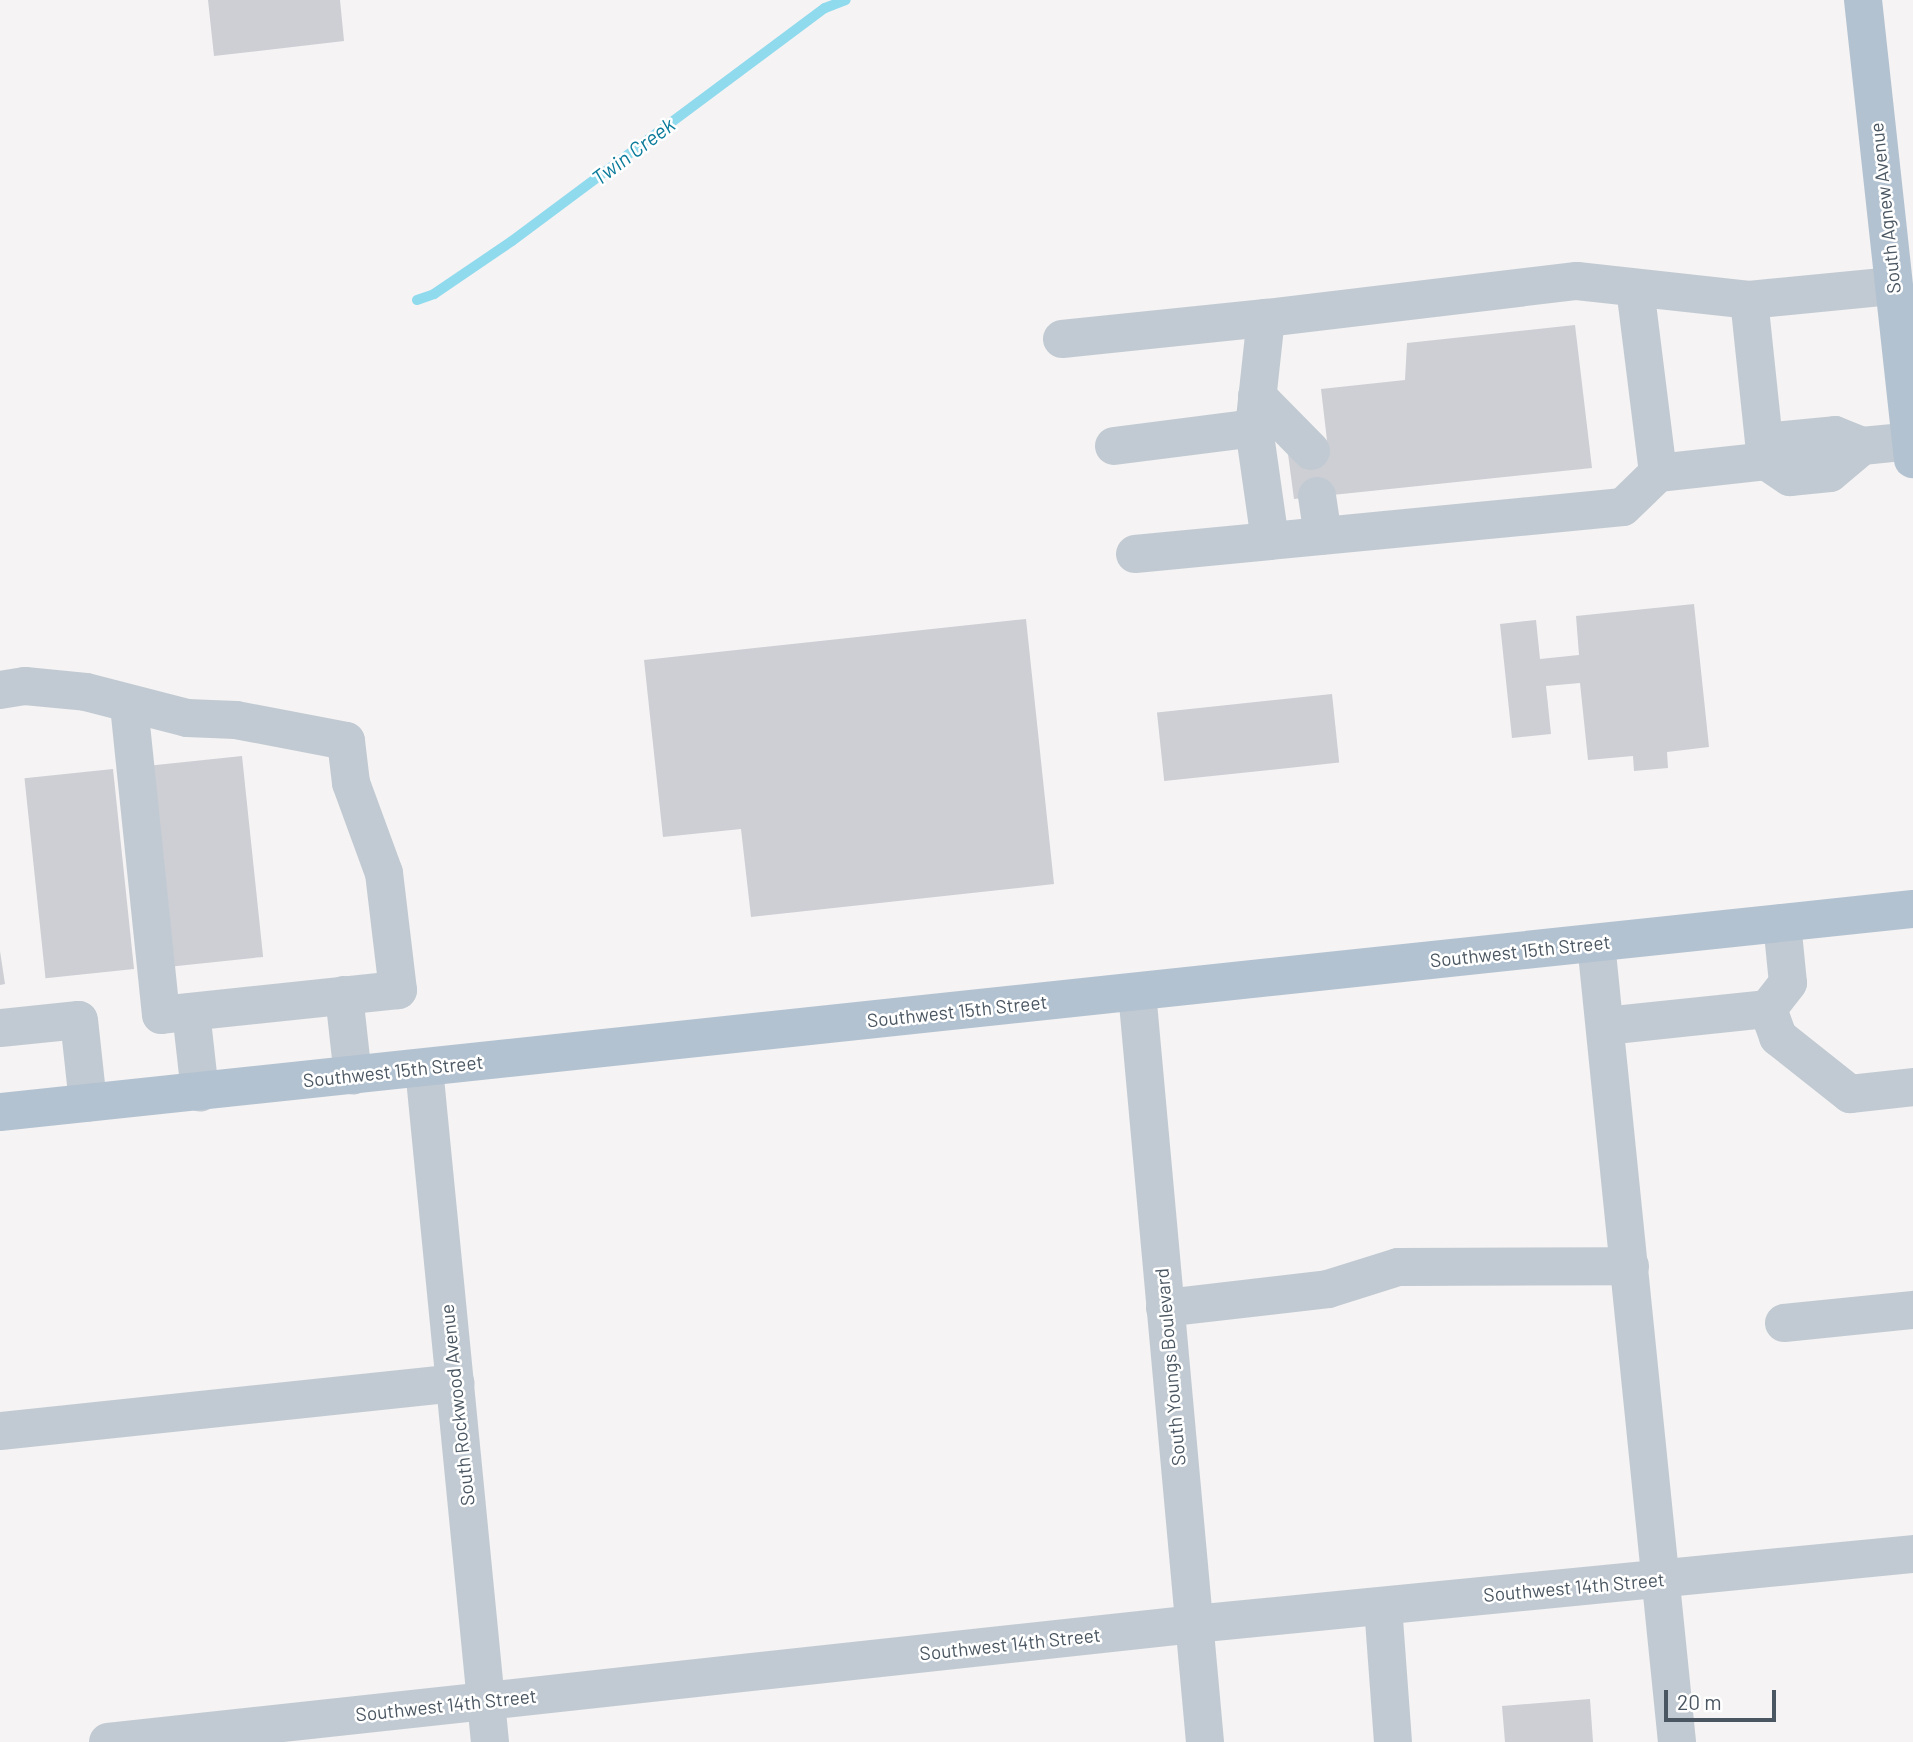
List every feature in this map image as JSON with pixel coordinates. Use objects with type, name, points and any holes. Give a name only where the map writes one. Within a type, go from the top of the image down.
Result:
[{"type":"main road","name":"South Agnew Avenue","points":[[1863,0],[1912,450]]},
{"type":"main road","name":"Southwest 15th Street","points":[[0,1112],[1913,909]]},
{"type":"street","points":[[1062,339],[1577,281],[1749,300],[1894,286]]},
{"type":"street","points":[[1635,288],[1658,473]]},
{"type":"street","points":[[1749,300],[1766,461]]},
{"type":"street","points":[[1266,318],[1256,412],[1270,541]]},
{"type":"street","points":[[1115,446],[1256,412],[1311,451]]},
{"type":"street","points":[[1135,554],[1623,507],[1658,473],[1766,461],[1790,477],[1830,473],[1863,446],[1912,450]]},
{"type":"street","points":[[1317,496],[1323,536]]},
{"type":"street","points":[[0,690],[24,686],[86,692],[130,707],[346,741],[351,782],[384,873],[398,990],[161,1015],[130,707]]},
{"type":"street","points":[[1605,1026],[1768,1009],[1788,983],[1782,923]]},
{"type":"street","points":[[1596,943],[1676,1742]]},
{"type":"street","name":"South Youngs Boulevard","points":[[1137,992],[1206,1742]]},
{"type":"street","points":[[344,995],[353,1076]]},
{"type":"street","points":[[1768,1009],[1778,1038],[1850,1094],[1913,1087]]},
{"type":"street","points":[[191,1012],[200,1091]]},
{"type":"street","points":[[0,1028],[79,1020],[88,1103]]},
{"type":"street","name":"South Rockwood Avenue","points":[[424,1068],[490,1742]]},
{"type":"street","points":[[1165,1308],[1328,1289],[1398,1267],[1630,1266]]},
{"type":"street","points":[[1784,1323],[1913,1310]]},
{"type":"street","points":[[0,1431],[455,1383]]},
{"type":"street","name":"Southwest 14th Street","points":[[108,1742],[1194,1624],[1913,1554]]},
{"type":"street","points":[[1383,1606],[1392,1742]]},
{"type":"building","points":[[208,0],[340,0],[344,41],[214,56]]},
{"type":"building","points":[[1575,325],[1592,468],[1294,499],[1288,454],[1328,449],[1321,389],[1405,380],[1407,343]]},
{"type":"building","points":[[1694,604],[1709,747],[1667,752],[1668,768],[1634,771],[1633,756],[1588,760],[1580,683],[1546,686],[1551,734],[1512,738],[1500,624],[1536,620],[1540,659],[1579,655],[1576,616]]},
{"type":"building","points":[[1026,619],[1054,884],[751,917],[741,829],[663,837],[644,660]]},
{"type":"building","points":[[1332,694],[1339,763],[1164,781],[1157,712]]},
{"type":"building","points":[[242,756],[263,957],[175,966],[153,765]]},
{"type":"building","points":[[113,769],[134,969],[45,978],[24,778]]},
{"type":"building","points":[[0,951],[5,984],[0,985]]},
{"type":"building","points":[[1590,1699],[1593,1742],[1505,1742],[1502,1706]]},
{"type":"waterway","name":"Twin Creek","points":[[417,300],[434,294],[512,241],[825,8],[846,0]]}]
